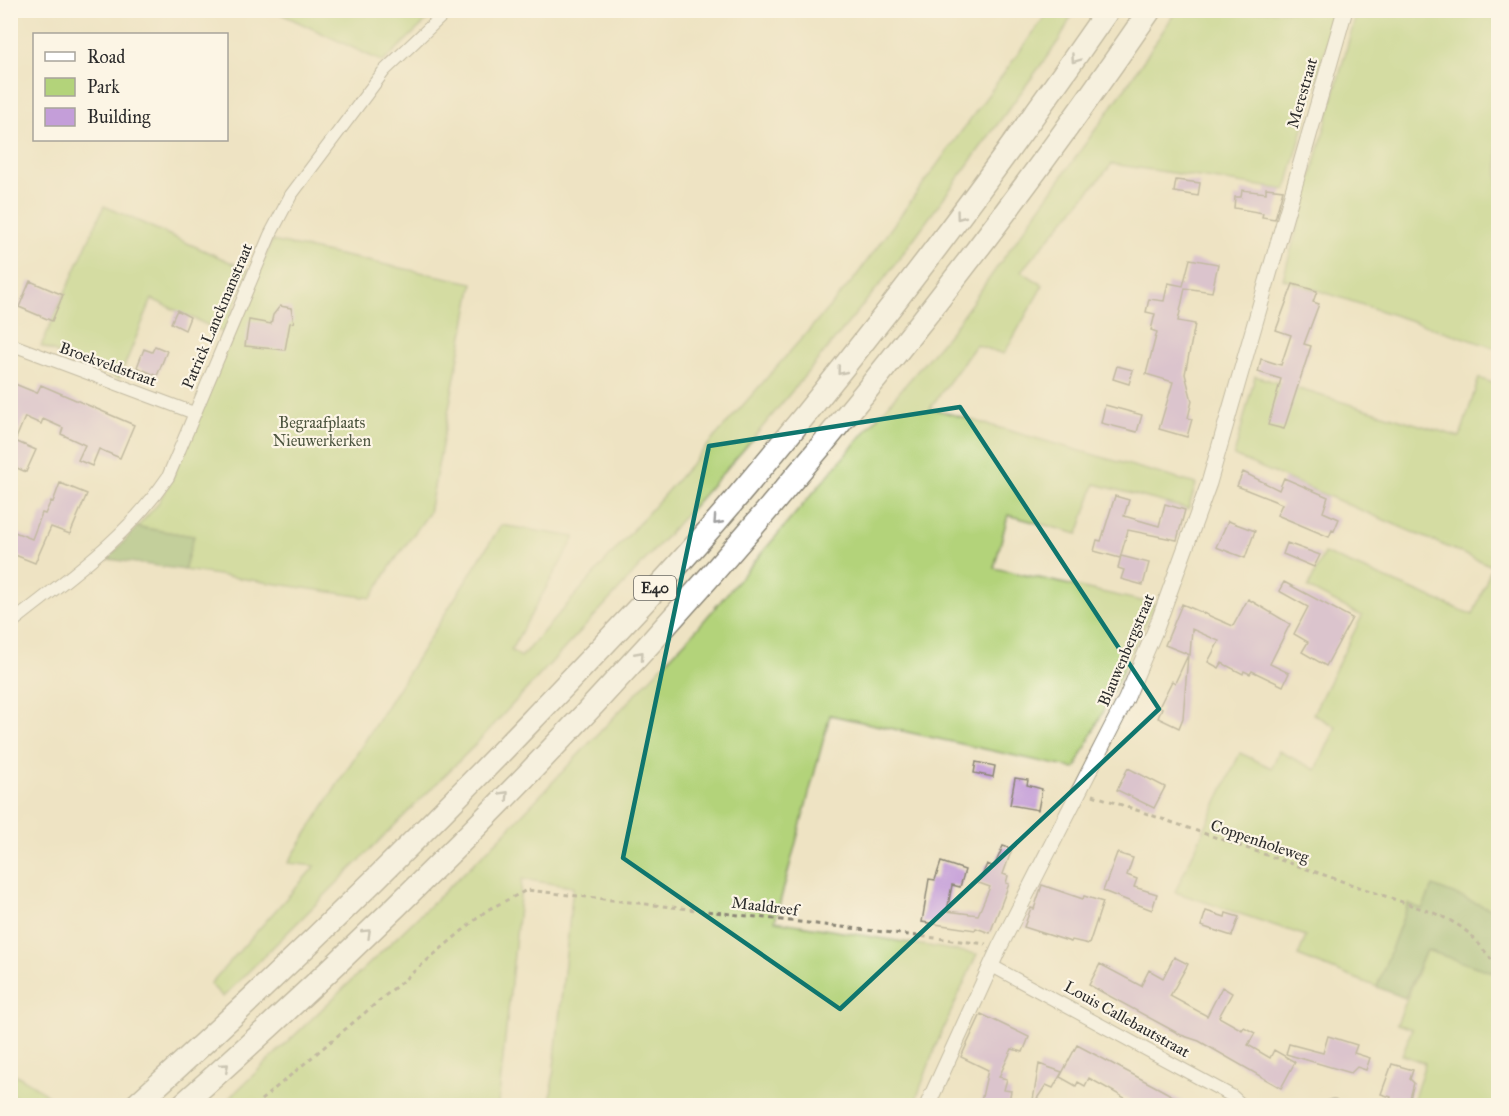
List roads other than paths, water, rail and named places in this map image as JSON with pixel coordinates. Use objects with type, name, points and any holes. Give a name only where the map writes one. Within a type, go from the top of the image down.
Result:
[{"type":"highway","name":"E40","points":[[135,1106],[255,998],[406,852],[594,656],[726,511],[872,333],[1043,105],[1108,10]]},
{"type":"highway","name":"E40","points":[[181,1106],[275,1023],[431,872],[610,687],[748,534],[897,356],[1072,124],[1150,10]]},
{"type":"street","name":"Patrick Lanckmanstraat","points":[[10,624],[89,565],[152,500],[168,477],[270,235],[291,195],[384,71],[448,10]]},
{"type":"street","name":"Merestraat","points":[[1294,185],[1345,10]]},
{"type":"street","name":"Blauwenbergstraat","points":[[927,1106],[999,948],[1126,699],[1187,548],[1209,483],[1294,185]]},
{"type":"street","name":"Broekveldstraat","points":[[10,344],[194,413]]},
{"type":"street","name":"Louis Callebautstraat","points":[[992,966],[1232,1096],[1243,1106]]},
{"type":"park label","name":"Begraafplaats Nieuwerkerken","points":[[322,431]]}]
